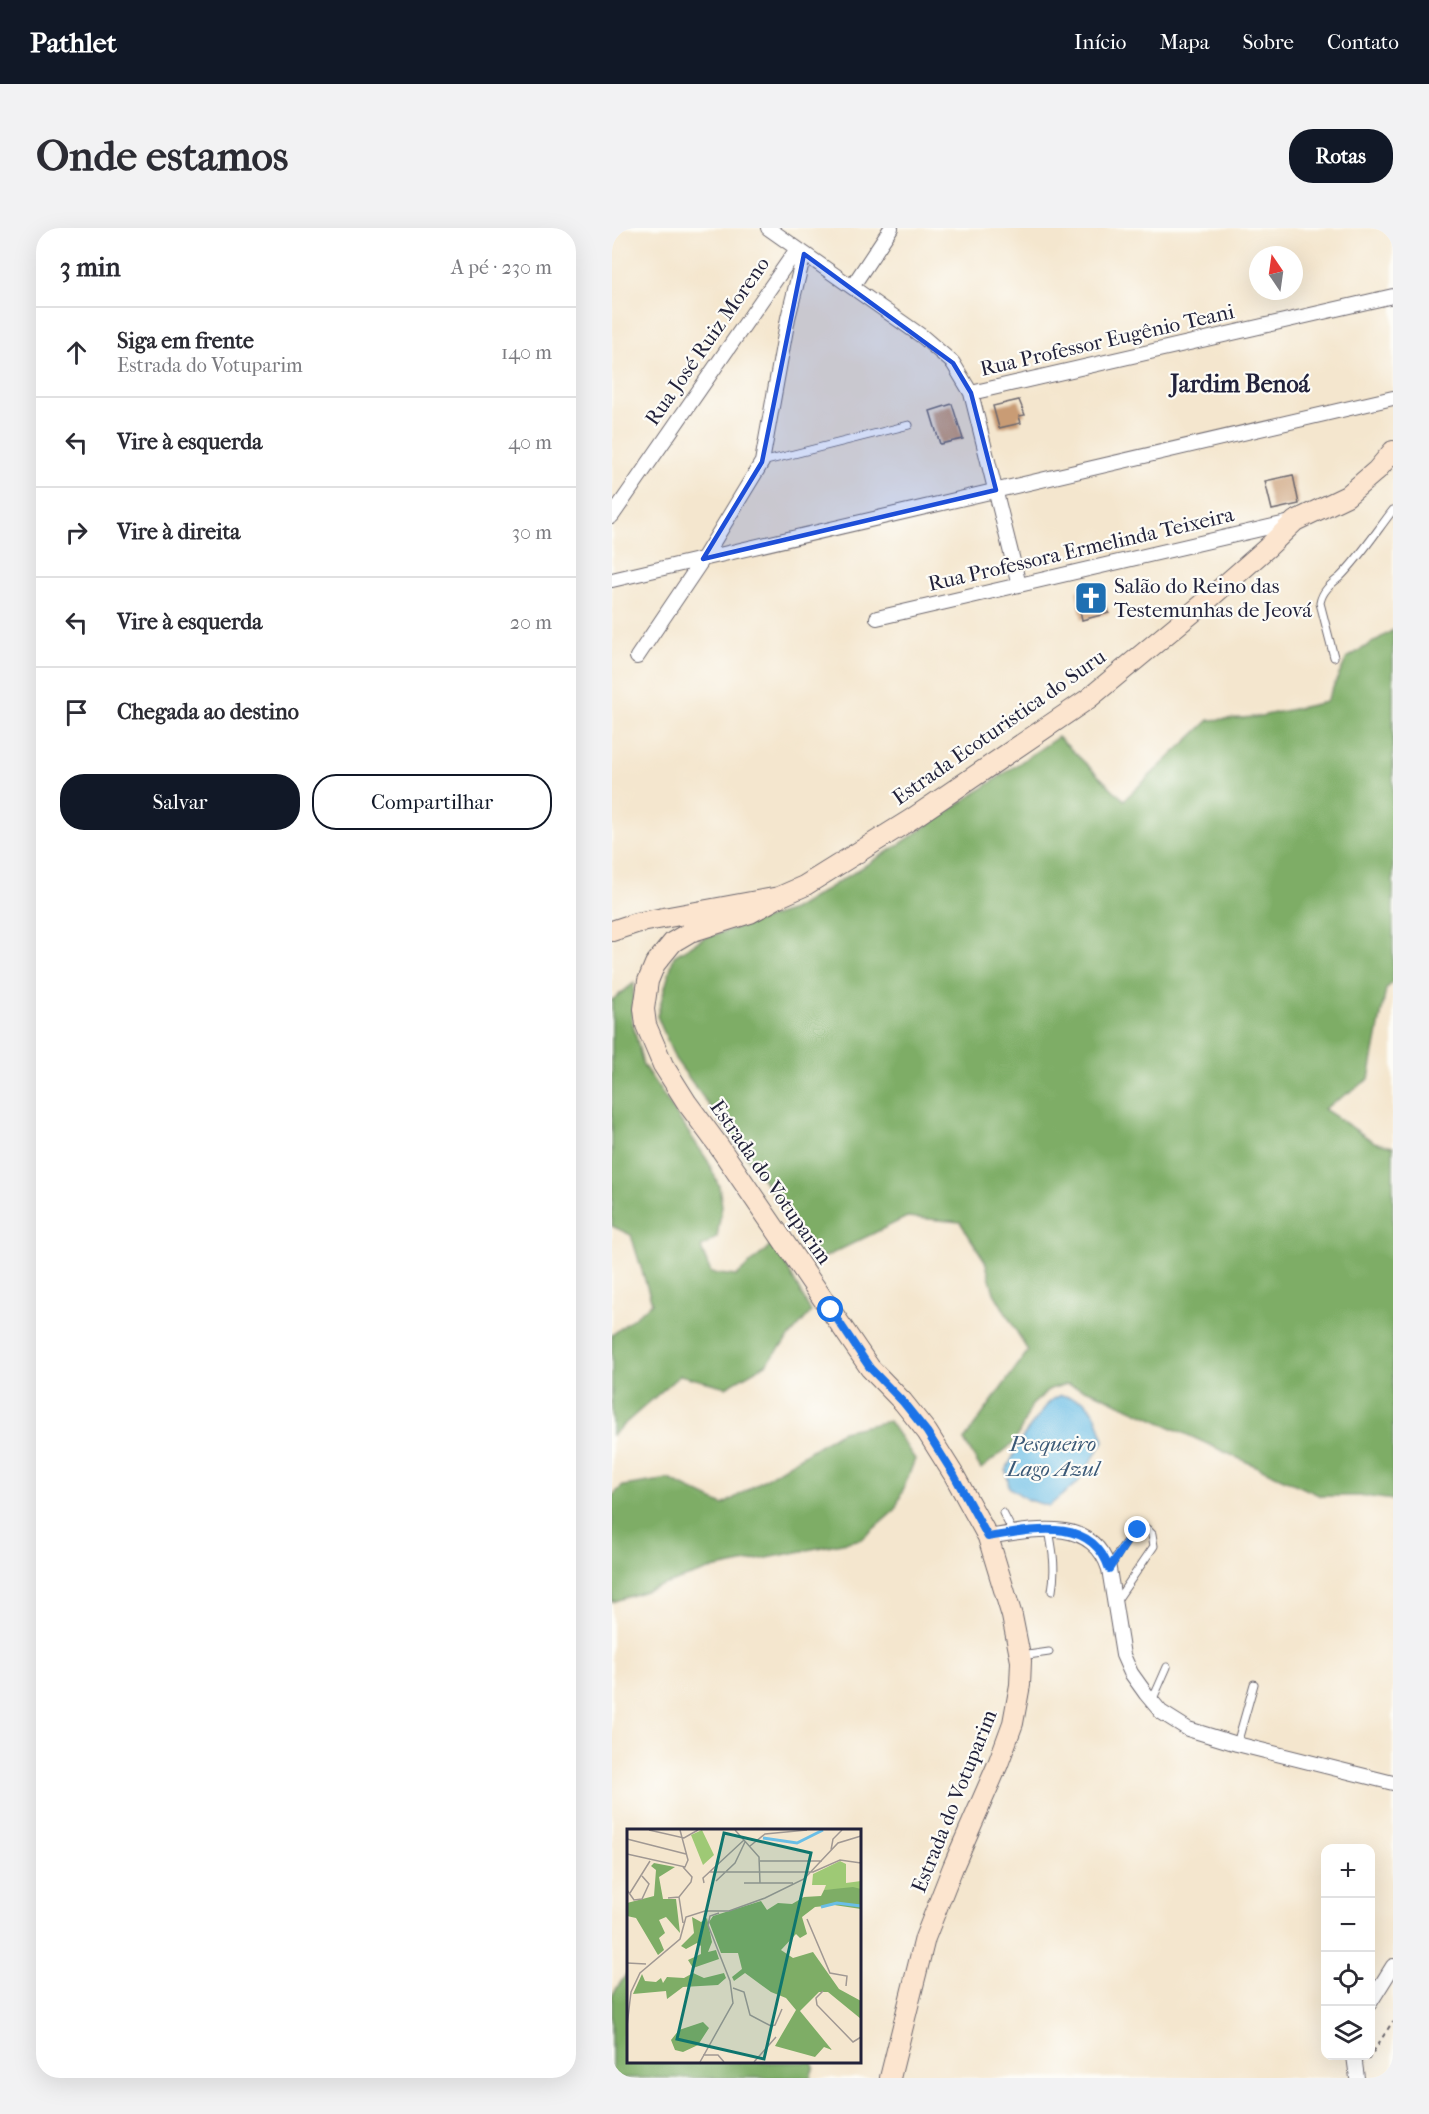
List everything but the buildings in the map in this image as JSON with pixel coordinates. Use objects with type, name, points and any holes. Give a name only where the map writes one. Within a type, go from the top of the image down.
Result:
[{"type":"street","points":[[768,228],[923,338],[953,363],[972,393],[1019,585]]},
{"type":"street","points":[[852,287],[891,228]]},
{"type":"street","points":[[637,657],[703,558],[762,462],[800,251]]},
{"type":"street","name":"Rua José Ruiz Moreno","points":[[612,516],[800,251]]},
{"type":"street","name":"Rua Professor Eugênio Teani","points":[[972,393],[1393,296]]},
{"type":"street","points":[[612,580],[1393,398]]},
{"type":"street","name":"Estrada Ecoturistica do Suru","points":[[612,931],[636,923],[779,897],[804,886],[910,820],[1063,717],[1203,604],[1295,521],[1347,496],[1377,470],[1393,451]]},
{"type":"street","name":"Rua Professora Ermelinda Teixeira","points":[[877,618],[1295,521]]},
{"type":"street","name":"Estrada do Votuparim","points":[[779,897],[750,913],[690,932],[673,942],[655,964],[648,981],[644,1010],[646,1025],[663,1065],[678,1090],[870,1368],[903,1402],[927,1432],[954,1475],[988,1537],[1012,1616],[1020,1656],[1020,1685],[1013,1723],[926,1938],[890,2078]]},
{"type":"street","points":[[988,1537],[1056,1529],[1072,1532],[1098,1546],[1106,1558],[1109,1569],[1123,1655],[1131,1673],[1161,1712],[1188,1730],[1388,1784],[1393,1783]]},
{"type":"street","points":[[1375,1996],[1393,1966]]},
{"type":"street","points":[[1355,2060],[1357,2078]]},
{"type":"lane","points":[[762,462],[909,425]]},
{"type":"lane","points":[[1334,657],[1320,603],[1321,597],[1325,590],[1351,566],[1393,510]]},
{"type":"lane","points":[[1004,1513],[1013,1533]]},
{"type":"lane","points":[[1109,1569],[1131,1535],[1147,1528],[1152,1534],[1154,1546],[1115,1604]]},
{"type":"lane","points":[[1049,1530],[1055,1561],[1052,1591]]},
{"type":"lane","points":[[1020,1656],[1049,1652]]},
{"type":"lane","points":[[1152,1701],[1167,1667]]},
{"type":"lane","points":[[1237,1744],[1254,1684]]},
{"type":"path","points":[[1357,2078],[1393,2021]]},
{"type":"highlighted area","points":[[804,254],[953,363],[971,393],[996,490],[703,559],[762,462]]},
{"type":"green space","points":[[1393,630],[1393,982],[1386,989],[1369,1079],[1324,1109],[1374,1142],[1393,1147],[1393,1500],[1364,1496],[1321,1496],[1094,1392],[1067,1384],[1050,1389],[1032,1405],[1015,1442],[981,1469],[964,1440],[1028,1351],[994,1293],[985,1261],[960,1222],[907,1217],[821,1259],[675,1059],[657,1016],[674,956],[704,938],[793,910],[897,846],[1058,737],[1124,800],[1209,720],[1256,717],[1326,702],[1347,658]]},
{"type":"green space","points":[[634,983],[632,1020],[643,1065],[708,1161],[719,1186],[722,1206],[717,1237],[701,1248],[711,1273],[736,1276],[774,1243],[811,1312],[766,1364],[726,1387],[680,1375],[612,1435],[612,1335],[652,1303],[631,1235],[612,1226],[612,1000]]},
{"type":"green space","points":[[889,1421],[915,1459],[895,1510],[862,1539],[712,1569],[612,1602],[612,1496],[623,1486],[669,1479],[723,1505],[842,1431]]},
{"type":"green space","points":[[627,1973],[627,2063],[812,2063],[814,2066],[810,2078],[612,2078],[612,1995]]},
{"type":"water","name":"Pesqueiro Lago Azul","points":[[1061,1395],[1085,1401],[1096,1416],[1104,1441],[1078,1482],[1049,1506],[1028,1500],[1009,1487],[1006,1470],[1024,1435],[1050,1401]]},
{"type":"place","name":"Salão do Reino das Testemunhas de Jeová","points":[[1091,598]]},
{"type":"district","name":"Jardim Benoá","points":[[1240,384]]},
{"type":"route","points":[[831,1310],[870,1368],[903,1402],[927,1432],[988,1537],[1056,1529],[1072,1532],[1098,1546],[1106,1558],[1109,1569],[1131,1535],[1138,1530]]}]
